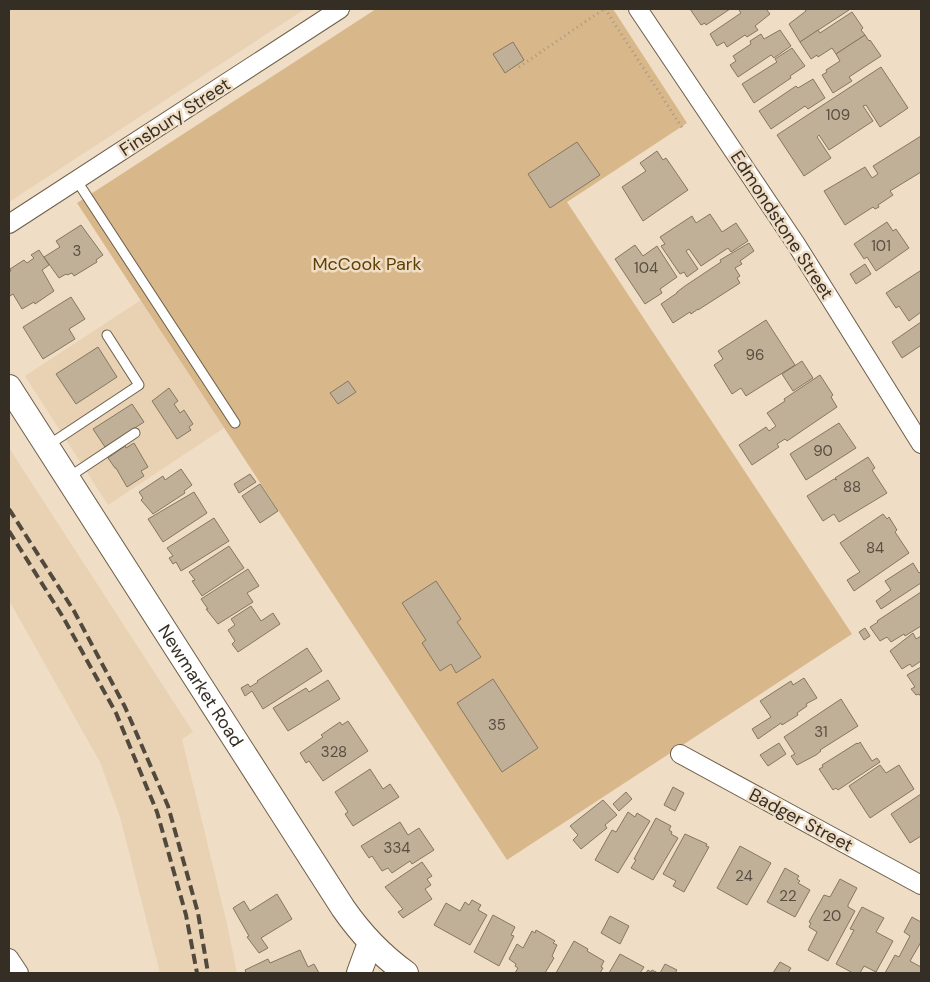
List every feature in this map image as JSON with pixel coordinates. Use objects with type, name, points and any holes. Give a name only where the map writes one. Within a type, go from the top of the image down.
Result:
[{"type":"main road","name":"Newmarket Road","points":[[9,388],[344,908],[370,943],[406,973]]},
{"type":"main road","points":[[359,973],[370,943]]},
{"type":"street","name":"Finsbury Street","points":[[9,224],[340,9]]},
{"type":"street","name":"Edmondstone Street","points":[[638,9],[796,244],[921,444]]},
{"type":"street","name":"Badger Street","points":[[680,754],[921,885]]},
{"type":"street","points":[[9,958],[18,973]]},
{"type":"lane","points":[[77,181],[236,423]]},
{"type":"lane","points":[[46,446],[140,385],[107,335]]},
{"type":"lane","points":[[67,478],[135,433]]},
{"type":"path","points":[[519,66],[605,9],[683,129]]},
{"type":"shaded area","points":[[9,9],[305,9],[9,202]]},
{"type":"shaded area","points":[[141,300],[224,428],[108,505],[25,376]]},
{"type":"shaded area","points":[[9,448],[193,732],[182,739],[237,973],[160,973],[120,817],[100,762],[9,600]]},
{"type":"green space","name":"McCook Park","points":[[376,9],[613,9],[687,123],[567,202],[852,634],[507,860],[77,203]]},
{"type":"building","points":[[690,9],[730,9],[706,25],[705,23],[701,25]]},
{"type":"building","points":[[740,9],[766,9],[770,14],[755,26],[758,30],[747,37],[745,35],[727,47],[724,42],[717,46],[710,34],[741,13]]},
{"type":"building","points":[[805,9],[849,10],[800,42],[789,24],[806,11]]},
{"type":"building","points":[[852,12],[863,28],[861,30],[865,35],[836,54],[832,48],[811,59],[800,42],[818,30],[820,33]]},
{"type":"building","points":[[780,30],[791,46],[774,58],[771,55],[738,77],[730,65],[736,61],[733,56],[751,44],[750,41],[761,34],[764,39]]},
{"type":"building","points":[[865,35],[881,56],[849,77],[852,81],[833,93],[822,75],[840,61],[836,54]]},
{"type":"building","points":[[513,42],[524,60],[505,73],[493,54]]},
{"type":"building","points":[[792,48],[805,66],[754,103],[742,84],[777,62],[775,59]]},
{"type":"building","points":[[881,67],[908,108],[880,127],[866,105],[863,106],[873,121],[829,150],[819,135],[817,137],[831,158],[804,176],[777,135]]},
{"type":"building","points":[[813,79],[825,98],[808,109],[805,106],[771,129],[759,111],[796,86],[798,88]]},
{"type":"building","points":[[921,136],[921,172],[890,191],[893,195],[878,205],[879,207],[875,209],[873,207],[845,225],[824,191],[865,167],[872,178],[878,174],[873,166]]},
{"type":"building","points":[[577,142],[600,175],[550,208],[528,174]]},
{"type":"building","points":[[657,151],[663,160],[666,158],[688,190],[643,221],[622,187],[646,171],[640,163]]},
{"type":"building","points":[[710,214],[722,232],[736,223],[748,241],[731,252],[728,248],[701,266],[689,249],[686,251],[698,269],[687,277],[684,272],[680,274],[661,246],[665,244],[660,237],[692,216],[696,223]]},
{"type":"building","points":[[887,222],[893,231],[896,229],[909,248],[876,271],[867,257],[864,259],[854,244]]},
{"type":"building","points":[[81,225],[103,255],[96,260],[97,262],[74,276],[72,273],[59,278],[44,257],[60,247],[56,241]]},
{"type":"building","points":[[749,243],[754,251],[740,261],[742,264],[735,268],[740,276],[737,278],[740,283],[698,310],[691,314],[690,312],[673,323],[661,304],[721,262],[720,260]]},
{"type":"building","points":[[635,245],[643,256],[657,246],[677,277],[660,289],[662,293],[645,304],[615,259]]},
{"type":"building","points":[[39,250],[49,265],[42,270],[54,291],[35,304],[34,302],[22,309],[13,294],[10,296],[9,294],[9,272],[11,271],[10,269],[24,260],[27,263],[34,258],[31,255]]},
{"type":"building","points":[[865,264],[871,274],[856,284],[850,274]]},
{"type":"building","points":[[920,271],[921,312],[909,321],[899,306],[896,308],[886,293]]},
{"type":"building","points":[[71,297],[85,319],[69,329],[75,339],[43,359],[23,327]]},
{"type":"building","points":[[766,320],[795,365],[746,396],[741,388],[732,394],[714,365],[723,359],[718,351]]},
{"type":"building","points":[[921,322],[921,347],[902,358],[892,342]]},
{"type":"building","points":[[98,347],[117,377],[76,404],[56,374]]},
{"type":"building","points":[[802,361],[813,378],[793,391],[782,374]]},
{"type":"building","points":[[820,375],[833,395],[831,397],[837,407],[787,441],[785,439],[777,444],[779,447],[752,465],[739,445],[766,427],[769,431],[776,426],[767,413]]},
{"type":"building","points":[[348,381],[356,392],[338,404],[330,393]]},
{"type":"building","points":[[169,388],[178,401],[174,404],[180,413],[184,410],[193,424],[189,427],[191,430],[177,439],[152,401]]},
{"type":"building","points":[[132,404],[144,422],[105,447],[93,429]]},
{"type":"building","points":[[839,423],[856,448],[806,480],[790,454]]},
{"type":"building","points":[[134,443],[148,467],[141,471],[144,476],[127,487],[108,458],[125,446],[126,448]]},
{"type":"building","points":[[868,457],[875,468],[872,470],[887,493],[839,522],[834,514],[823,521],[807,496],[834,479],[837,480],[835,478]]},
{"type":"building","points":[[181,469],[192,485],[184,491],[185,493],[153,514],[141,500],[143,498],[139,492],[163,476],[165,480]]},
{"type":"building","points":[[250,474],[256,482],[239,493],[234,484]]},
{"type":"building","points":[[260,484],[278,511],[260,523],[242,496]]},
{"type":"building","points":[[194,492],[207,513],[163,542],[148,519]]},
{"type":"building","points":[[883,514],[887,519],[889,517],[897,530],[895,532],[909,553],[854,591],[847,580],[860,572],[840,543]]},
{"type":"building","points":[[214,518],[229,541],[181,571],[176,562],[173,564],[169,558],[173,556],[167,548]]},
{"type":"building","points":[[229,546],[244,568],[202,596],[192,581],[195,580],[189,572]]},
{"type":"building","points":[[913,563],[919,573],[921,571],[921,583],[881,609],[876,601],[891,590],[885,581]]},
{"type":"building","points":[[248,569],[259,586],[247,593],[253,602],[218,624],[201,599]]},
{"type":"building","points":[[436,581],[461,619],[457,622],[481,657],[456,673],[451,664],[440,671],[422,643],[426,640],[402,603]]},
{"type":"building","points":[[921,592],[921,626],[891,642],[887,637],[880,641],[870,627]]},
{"type":"building","points":[[251,606],[261,621],[273,613],[280,624],[238,652],[232,644],[235,641],[228,630],[235,625],[231,619]]},
{"type":"building","points":[[865,628],[870,636],[864,640],[859,632]]},
{"type":"building","points":[[913,633],[916,639],[921,636],[921,661],[912,667],[910,664],[902,669],[890,651]]},
{"type":"building","points":[[307,648],[322,671],[263,709],[252,691],[245,696],[241,688],[248,684],[250,687]]},
{"type":"building","points":[[921,667],[921,697],[919,694],[916,695],[911,689],[915,687],[907,675]]},
{"type":"building","points":[[804,678],[817,698],[806,704],[807,706],[797,713],[798,715],[782,725],[781,723],[758,739],[752,729],[771,717],[760,701],[791,681],[793,685]]},
{"type":"building","points":[[493,679],[538,748],[502,772],[457,703]]},
{"type":"building","points":[[328,680],[340,699],[288,731],[273,708],[306,688],[309,692]]},
{"type":"building","points":[[841,699],[858,726],[820,750],[816,755],[797,765],[791,756],[795,754],[784,737]]},
{"type":"building","points":[[348,721],[368,751],[323,781],[309,761],[306,763],[300,753],[340,722],[342,725]]},
{"type":"building","points":[[860,742],[872,761],[877,758],[880,762],[838,790],[836,788],[833,790],[819,769],[823,767],[822,765]]},
{"type":"building","points":[[779,743],[786,754],[768,766],[760,755]]},
{"type":"building","points":[[880,765],[886,773],[899,765],[914,789],[870,818],[849,786]]},
{"type":"building","points":[[370,769],[383,789],[390,784],[399,797],[353,826],[345,814],[348,812],[335,792]]},
{"type":"building","points":[[673,787],[684,793],[675,811],[664,805]]},
{"type":"building","points":[[626,792],[632,799],[619,811],[613,804]]},
{"type":"building","points":[[921,794],[921,836],[910,843],[891,814]]},
{"type":"building","points":[[603,800],[617,815],[605,825],[607,828],[581,849],[573,840],[578,835],[570,826]]},
{"type":"building","points":[[628,812],[635,817],[637,813],[650,821],[618,873],[595,860],[612,830],[616,832]]},
{"type":"building","points":[[656,818],[671,826],[669,830],[672,832],[671,834],[678,838],[653,880],[631,868]]},
{"type":"building","points":[[400,822],[408,835],[419,828],[434,850],[412,864],[410,861],[392,873],[388,868],[382,871],[372,856],[369,858],[361,846]]},
{"type":"building","points":[[685,834],[707,844],[706,846],[709,847],[684,892],[673,886],[676,881],[663,874]]},
{"type":"building","points":[[740,846],[771,863],[747,905],[717,888]]},
{"type":"building","points":[[422,862],[432,876],[427,879],[431,885],[425,889],[432,899],[403,918],[398,912],[403,909],[385,887]]},
{"type":"building","points":[[785,868],[799,876],[797,879],[800,881],[798,883],[810,890],[795,917],[767,902]]},
{"type":"building","points":[[840,879],[857,888],[848,905],[848,907],[855,911],[828,961],[808,950],[817,932],[809,927],[811,923],[809,922],[824,895],[830,897]]},
{"type":"building","points":[[277,894],[292,919],[261,938],[268,948],[259,953],[247,937],[249,936],[233,908],[244,901],[250,911]]},
{"type":"building","points":[[472,900],[481,905],[478,910],[487,915],[470,945],[434,925],[446,903],[460,911],[465,902],[469,905]]},
{"type":"building","points":[[862,907],[884,918],[876,932],[893,941],[876,972],[864,966],[860,973],[853,973],[836,964],[854,930],[850,929]]},
{"type":"building","points":[[493,915],[515,927],[511,935],[514,936],[499,966],[474,952]]},
{"type":"building","points":[[610,916],[629,926],[620,944],[601,933]]},
{"type":"building","points":[[912,917],[921,922],[921,942],[910,961],[921,967],[921,973],[885,973],[895,955],[899,957],[910,936],[904,932]]},
{"type":"building","points":[[536,930],[555,941],[553,943],[557,945],[552,956],[554,958],[545,973],[515,973],[518,968],[509,959],[517,944],[523,948],[532,931],[535,933]]},
{"type":"building","points":[[574,941],[604,961],[600,973],[556,973]]},
{"type":"building","points":[[300,950],[308,967],[314,964],[319,973],[246,973],[245,970],[268,959],[270,963]]},
{"type":"building","points":[[620,954],[644,967],[640,973],[609,973]]},
{"type":"building","points":[[780,962],[791,968],[788,973],[773,973]]},
{"type":"building","points":[[665,964],[677,970],[675,973],[660,973]]},
{"type":"building","points":[[648,970],[651,972],[652,970],[658,973],[646,973]]},
{"type":"railway","points":[[9,509],[74,611],[125,707],[168,806],[198,913],[208,973]]},
{"type":"railway","points":[[9,531],[63,617],[116,713],[157,812],[186,915],[197,973]]}]
